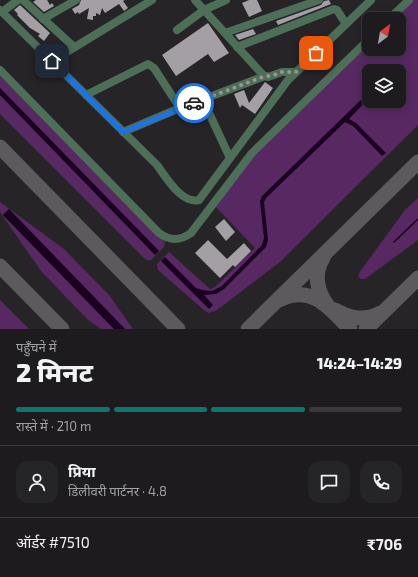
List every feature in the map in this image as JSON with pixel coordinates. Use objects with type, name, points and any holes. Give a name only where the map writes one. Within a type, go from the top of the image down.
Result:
[{"type":"street","points":[[18,0],[1,11],[156,165],[176,189],[188,199],[193,201],[199,200],[288,80],[371,0]]},
{"type":"street","points":[[23,0],[74,47]]},
{"type":"street","points":[[43,19],[76,0]]},
{"type":"street","points":[[52,61],[152,0]]},
{"type":"street","points":[[195,0],[265,76]]},
{"type":"street","points":[[177,30],[204,10],[226,0]]},
{"type":"street","points":[[225,33],[319,0]]},
{"type":"street","points":[[396,12],[409,0]]},
{"type":"street","points":[[237,47],[334,9],[337,10],[346,24]]},
{"type":"street","points":[[0,70],[160,233],[175,240],[181,239],[191,233],[252,153],[362,46]]},
{"type":"street","points":[[86,95],[148,64],[154,68],[180,108]]},
{"type":"street","points":[[123,132],[180,108],[265,76],[271,76],[282,72],[296,72]]},
{"type":"street","points":[[203,100],[230,158]]},
{"type":"shaded area","points":[[413,0],[418,0],[418,125],[280,262],[217,310],[209,313],[158,270],[157,264],[169,252],[210,289],[215,287],[255,248],[215,206],[246,163],[362,50],[362,56],[406,56],[406,12],[400,12]]},
{"type":"shaded area","points":[[0,76],[165,242],[164,247],[151,260],[146,260],[0,114],[0,95],[155,254],[159,251],[0,88]]},
{"type":"shaded area","points":[[0,88],[159,251],[155,255],[0,95]]},
{"type":"shaded area","points":[[362,99],[362,105],[349,119],[356,123],[386,153],[382,156],[353,126],[345,122],[266,198],[264,202],[268,240],[266,247],[224,289],[216,294],[204,295],[213,305],[209,309],[161,261],[165,257],[196,288],[212,291],[222,286],[262,245],[264,238],[260,201],[262,196]]},
{"type":"shaded area","points":[[418,198],[418,240],[365,279],[358,277],[359,273],[405,210]]},
{"type":"shaded area","points":[[0,202],[64,249],[109,295],[133,329],[125,329],[9,209],[3,215],[114,329],[101,329],[87,319],[41,271],[0,212]]},
{"type":"shaded area","points":[[9,209],[125,329],[114,329],[3,215]]},
{"type":"shaded area","points":[[0,300],[29,329],[0,329]]},
{"type":"building","points":[[36,0],[47,0],[50,5],[52,3],[54,6],[44,12],[33,2]]},
{"type":"building","points":[[81,0],[125,0],[123,1],[128,8],[124,11],[119,4],[105,13],[102,8],[100,15],[96,13],[96,16],[93,16],[93,20],[87,19],[89,8],[79,14],[78,12],[75,14],[72,9],[79,5]]},
{"type":"building","points":[[249,0],[257,0],[262,11],[249,17],[242,3]]},
{"type":"building","points":[[329,0],[331,4],[278,25],[276,21],[321,5],[324,1]]},
{"type":"building","points":[[20,5],[50,33],[44,41],[38,36],[40,34],[30,28],[17,15],[18,14],[14,10]]},
{"type":"building","points":[[208,23],[229,53],[214,62],[208,54],[176,76],[162,55]]},
{"type":"building","points":[[253,29],[256,34],[239,40],[235,35]]},
{"type":"building","points":[[265,82],[273,88],[255,114],[242,105],[240,108],[234,94],[244,90],[249,103]]},
{"type":"building","points":[[224,219],[235,232],[226,241],[215,227]]},
{"type":"building","points":[[208,240],[227,259],[244,243],[251,251],[235,267],[233,265],[220,278],[195,253]]},
{"type":"waterway","points":[[394,242],[418,219]]},
{"type":"taxiway","points":[[0,147],[178,329]]},
{"type":"taxiway","points":[[248,329],[418,162]]},
{"type":"taxiway","points":[[323,258],[317,276],[321,295],[328,306]]},
{"type":"taxiway","points":[[0,266],[62,329]]},
{"type":"taxiway","points":[[366,329],[418,278]]},
{"type":"taxiway","points":[[279,300],[291,296],[310,296],[327,306],[350,329]]},
{"type":"taxiway","points":[[335,310],[357,318],[375,316],[381,313]]},
{"type":"way so far","points":[[194,103],[265,76],[268,77],[282,72],[296,72],[316,53]]},
{"type":"route","points":[[52,61],[123,132],[194,103]]}]
